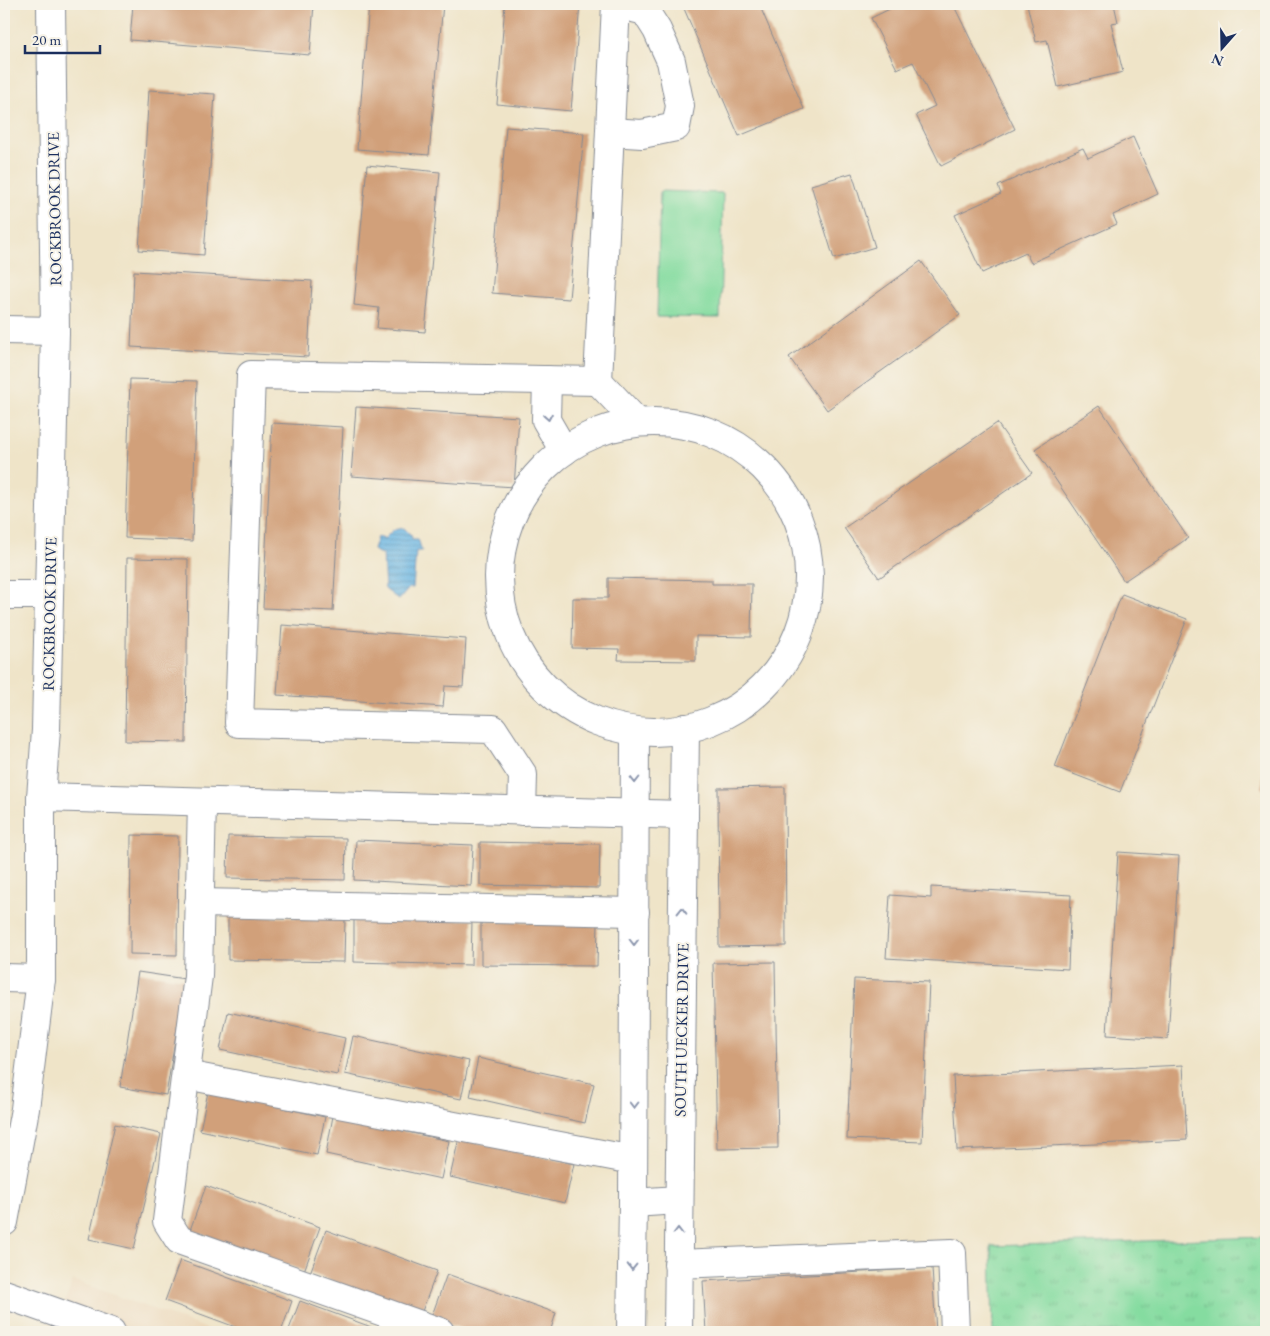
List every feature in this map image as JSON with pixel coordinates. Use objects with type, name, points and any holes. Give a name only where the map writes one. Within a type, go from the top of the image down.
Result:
[{"type":"street","name":"ROCKBROOK DRIVE","points":[[4,1222],[25,1109],[41,979],[41,797],[46,730],[55,330],[51,4]]},
{"type":"street","points":[[598,381],[616,4],[645,11],[657,30],[670,61],[680,106],[676,127],[642,134],[610,132]]},
{"type":"street","points":[[4,330],[55,330]]},
{"type":"street","points":[[522,811],[523,775],[493,729],[239,723],[251,375],[598,381],[637,422]]},
{"type":"street","points":[[547,380],[546,420],[564,451]]},
{"type":"street","points":[[637,422],[682,424],[724,438],[761,463],[789,498],[806,540],[810,584],[809,593],[802,628],[782,667],[751,699],[712,722],[685,728],[635,731],[587,717],[550,692],[521,658],[503,617],[498,573],[506,529],[525,489],[555,456],[594,433],[637,422]]},
{"type":"street","points":[[4,595],[50,595]]},
{"type":"street","name":"SOUTH UECKER DRIVE","points":[[678,1332],[678,1200],[685,728]]},
{"type":"street","points":[[631,1332],[635,731]]},
{"type":"street","points":[[41,797],[684,815]]},
{"type":"street","points":[[202,802],[198,976],[167,1221],[179,1240],[440,1332]]},
{"type":"street","points":[[199,903],[634,912]]},
{"type":"street","points":[[4,978],[41,979]]},
{"type":"street","points":[[186,1075],[633,1160]]},
{"type":"street","points":[[633,1202],[678,1200]]},
{"type":"street","points":[[678,1264],[952,1253],[955,1332]]},
{"type":"street","points":[[4,1294],[97,1330]]},
{"type":"shaded area","points":[[73,1280],[216,1332],[54,1332]]},
{"type":"green space","points":[[660,191],[723,193],[720,318],[657,317]]},
{"type":"green space","points":[[1266,1237],[1266,1332],[993,1332],[991,1246]]},
{"type":"water","points":[[404,528],[411,535],[412,539],[418,539],[422,551],[416,551],[413,588],[409,588],[399,600],[385,589],[383,555],[373,550],[377,537],[384,539],[393,530]]},
{"type":"building","points":[[133,4],[314,4],[310,55],[130,40]]},
{"type":"building","points":[[369,4],[443,4],[429,155],[357,149]]},
{"type":"building","points":[[505,4],[580,4],[571,111],[497,104]]},
{"type":"building","points":[[682,4],[759,4],[804,109],[739,136]]},
{"type":"building","points":[[900,4],[953,4],[1015,129],[941,166],[916,115],[935,106],[913,62],[897,69],[871,18]]},
{"type":"building","points":[[1027,4],[1114,4],[1118,22],[1111,23],[1123,72],[1058,87],[1047,40],[1036,42]]},
{"type":"building","points":[[149,90],[215,94],[204,255],[139,250]]},
{"type":"building","points":[[506,127],[584,133],[569,299],[492,293]]},
{"type":"building","points":[[1133,137],[1158,194],[1113,215],[1117,224],[1031,263],[1026,253],[982,273],[955,215],[1001,194],[998,186],[1083,148],[1088,158]]},
{"type":"building","points":[[367,165],[440,172],[425,332],[377,328],[379,308],[354,305]]},
{"type":"building","points":[[852,173],[875,247],[834,259],[811,185]]},
{"type":"building","points":[[921,261],[960,315],[827,410],[789,357]]},
{"type":"building","points":[[134,271],[312,281],[308,357],[131,347]]},
{"type":"building","points":[[130,379],[197,381],[192,541],[125,538]]},
{"type":"building","points":[[1099,406],[1188,538],[1124,581],[1035,449]]},
{"type":"building","points":[[356,407],[519,417],[514,487],[351,476]]},
{"type":"building","points":[[272,423],[343,427],[333,611],[263,608]]},
{"type":"building","points":[[997,423],[1032,473],[879,578],[844,528]]},
{"type":"building","points":[[127,558],[188,559],[186,742],[125,741]]},
{"type":"building","points":[[608,578],[712,580],[712,584],[752,584],[751,637],[696,636],[696,661],[618,660],[619,649],[572,648],[573,598],[608,598]]},
{"type":"building","points":[[1122,594],[1187,619],[1120,792],[1055,767]]},
{"type":"building","points":[[282,625],[466,639],[463,687],[445,686],[443,707],[277,695]]},
{"type":"building","points":[[1266,739],[1266,790],[1262,789]]},
{"type":"building","points":[[785,787],[786,946],[719,947],[718,788]]},
{"type":"building","points":[[131,835],[178,836],[177,955],[130,954]]},
{"type":"building","points":[[228,836],[346,838],[345,880],[227,878]]},
{"type":"building","points":[[356,840],[473,845],[471,886],[354,880]]},
{"type":"building","points":[[480,842],[600,844],[599,888],[480,885]]},
{"type":"building","points":[[1118,852],[1179,856],[1168,1039],[1107,1035]]},
{"type":"building","points":[[931,887],[1071,895],[1068,969],[886,958],[890,895],[931,898]]},
{"type":"building","points":[[228,916],[345,919],[344,962],[228,960]]},
{"type":"building","points":[[354,917],[472,920],[471,965],[354,962]]},
{"type":"building","points":[[481,921],[598,923],[597,966],[481,965]]},
{"type":"building","points":[[775,962],[778,1148],[717,1149],[713,963]]},
{"type":"building","points":[[138,972],[185,979],[166,1095],[120,1087]]},
{"type":"building","points":[[854,979],[929,982],[922,1142],[847,1139]]},
{"type":"building","points":[[228,1012],[345,1038],[337,1075],[220,1050]]},
{"type":"building","points":[[353,1036],[469,1061],[461,1099],[345,1074]]},
{"type":"building","points":[[478,1058],[594,1084],[585,1123],[470,1097]]},
{"type":"building","points":[[1183,1065],[1187,1140],[957,1150],[953,1076]]},
{"type":"building","points":[[208,1092],[325,1117],[317,1155],[200,1130]]},
{"type":"building","points":[[333,1116],[449,1141],[441,1179],[326,1154]]},
{"type":"building","points":[[115,1124],[161,1134],[134,1249],[89,1239]]},
{"type":"building","points":[[459,1138],[574,1164],[565,1203],[450,1177]]},
{"type":"building","points":[[206,1186],[320,1227],[304,1271],[190,1230]]},
{"type":"building","points":[[326,1230],[437,1271],[421,1314],[310,1273]]},
{"type":"building","points":[[180,1260],[292,1301],[281,1332],[249,1332],[165,1301]]},
{"type":"building","points":[[932,1268],[936,1332],[706,1332],[703,1281]]},
{"type":"building","points":[[447,1274],[556,1313],[550,1332],[471,1332],[431,1318]]},
{"type":"building","points":[[300,1301],[385,1332],[288,1332]]}]
